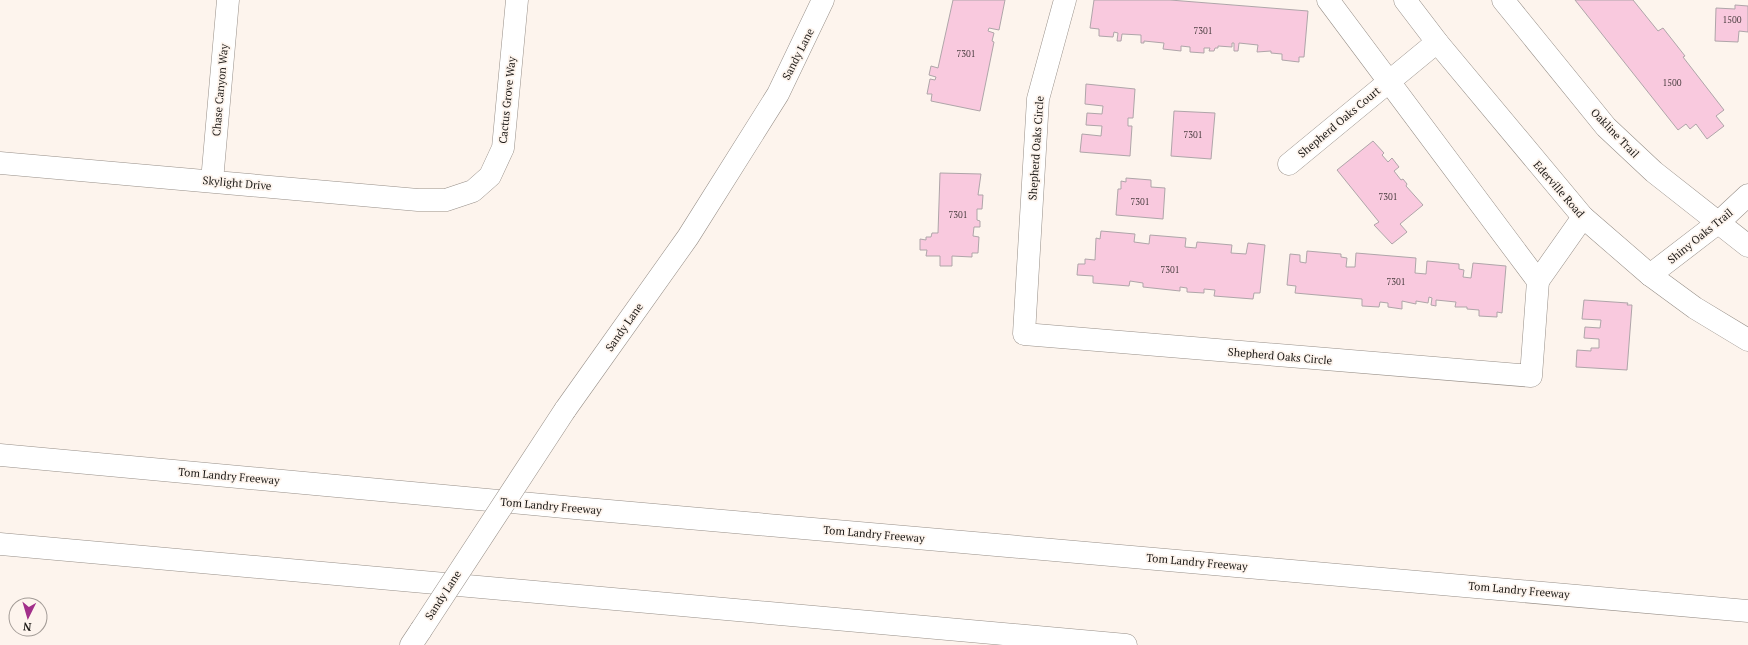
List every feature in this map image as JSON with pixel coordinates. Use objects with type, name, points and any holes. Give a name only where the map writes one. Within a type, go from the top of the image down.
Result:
[{"type":"main road","name":"Chase Canyon Way","points":[[212,181],[228,0]]},
{"type":"main road","name":"Cactus Grove Way","points":[[473,191],[490,176],[503,148],[517,0]]},
{"type":"main road","name":"Sandy Lane","points":[[416,637],[565,410],[688,237],[778,94],[823,0]]},
{"type":"main road","name":"Shepherd Oaks Circle","points":[[1065,0],[1038,99],[1024,334],[1531,376],[1538,281]]},
{"type":"main road","points":[[1328,0],[1538,281],[1583,217]]},
{"type":"main road","name":"Ederville Road","points":[[1405,0],[1437,42],[1583,217],[1650,275],[1695,308],[1748,340]]},
{"type":"main road","name":"Oakline Trail","points":[[1504,0],[1606,127],[1654,172],[1748,246]]},
{"type":"main road","points":[[1390,81],[1437,42]]},
{"type":"main road","name":"Shepherd Oaks Court","points":[[1289,164],[1390,81]]},
{"type":"main road","name":"Skylight Drive","points":[[0,163],[418,200],[446,200],[473,191]]},
{"type":"main road","name":"Shiny Oaks Trail","points":[[1650,275],[1719,222],[1748,195]]},
{"type":"main road","name":"Tom Landry Freeway","points":[[0,455],[575,508],[1748,611]]},
{"type":"main road","points":[[0,544],[1126,645]]},
{"type":"building","points":[[953,0],[1005,0],[999,30],[989,28],[988,31],[994,33],[992,41],[994,42],[980,111],[931,101],[932,94],[927,94],[930,79],[935,80],[936,77],[929,75],[931,66],[938,68]]},
{"type":"building","points":[[1094,0],[1170,0],[1308,11],[1304,57],[1299,57],[1299,62],[1282,60],[1282,54],[1271,53],[1271,51],[1257,52],[1258,45],[1239,43],[1238,51],[1234,51],[1234,43],[1232,43],[1232,47],[1218,46],[1218,48],[1215,48],[1214,51],[1209,51],[1210,48],[1204,48],[1204,53],[1190,52],[1190,47],[1181,46],[1181,51],[1163,49],[1164,43],[1144,41],[1144,43],[1141,43],[1141,35],[1122,34],[1121,41],[1117,41],[1118,33],[1114,32],[1113,37],[1099,36],[1099,29],[1090,28]]},
{"type":"building","points":[[1575,0],[1633,0],[1658,31],[1663,28],[1685,56],[1683,57],[1724,110],[1716,116],[1724,126],[1707,139],[1696,124],[1690,129],[1686,124],[1678,130]]},
{"type":"building","points":[[1735,5],[1748,6],[1748,32],[1739,31],[1738,42],[1715,41],[1716,8],[1735,9]]},
{"type":"building","points":[[1086,84],[1135,89],[1133,118],[1128,118],[1128,126],[1132,126],[1130,156],[1080,152],[1082,134],[1101,136],[1102,126],[1086,125],[1087,113],[1102,114],[1103,106],[1085,104]]},
{"type":"building","points":[[1174,111],[1215,113],[1211,159],[1171,156]]},
{"type":"building","points":[[1373,141],[1384,153],[1382,155],[1388,162],[1392,158],[1399,167],[1394,171],[1401,180],[1403,179],[1407,184],[1406,186],[1423,205],[1400,224],[1407,232],[1392,244],[1374,225],[1379,222],[1337,170]]},
{"type":"building","points":[[940,173],[981,174],[978,195],[983,195],[982,209],[977,209],[977,220],[980,221],[980,227],[974,227],[973,236],[979,237],[978,253],[972,253],[972,257],[952,256],[952,266],[940,266],[940,256],[926,256],[927,250],[920,250],[920,239],[926,240],[926,237],[931,237],[932,233],[938,233]]},
{"type":"building","points":[[1126,178],[1151,180],[1151,187],[1165,188],[1163,219],[1116,215],[1118,189],[1121,189],[1121,181],[1126,182]]},
{"type":"building","points":[[1101,231],[1135,234],[1134,242],[1149,244],[1150,235],[1186,238],[1185,247],[1196,248],[1197,242],[1232,245],[1231,253],[1246,254],[1248,243],[1265,245],[1260,293],[1254,293],[1253,299],[1214,296],[1215,290],[1204,289],[1204,293],[1187,292],[1187,288],[1180,287],[1180,291],[1143,287],[1143,283],[1130,281],[1129,286],[1093,283],[1093,276],[1077,275],[1078,264],[1085,264],[1085,259],[1095,260],[1096,238],[1100,239]]},
{"type":"building","points":[[1307,251],[1341,254],[1341,257],[1347,258],[1346,267],[1355,267],[1356,253],[1416,258],[1415,273],[1426,274],[1427,261],[1459,264],[1459,269],[1464,270],[1463,277],[1471,278],[1473,263],[1506,266],[1502,313],[1497,312],[1497,317],[1479,316],[1479,310],[1467,309],[1467,307],[1455,307],[1456,302],[1436,300],[1436,306],[1431,305],[1432,298],[1429,297],[1428,303],[1416,301],[1416,304],[1402,301],[1402,309],[1388,307],[1388,303],[1380,302],[1379,307],[1362,306],[1362,299],[1295,293],[1296,286],[1287,285],[1290,254],[1300,255],[1300,262],[1306,263]]},
{"type":"building","points":[[1584,300],[1628,303],[1627,305],[1632,305],[1627,370],[1576,367],[1577,350],[1591,351],[1591,348],[1599,348],[1599,339],[1584,338],[1585,327],[1600,328],[1601,320],[1582,319]]}]
